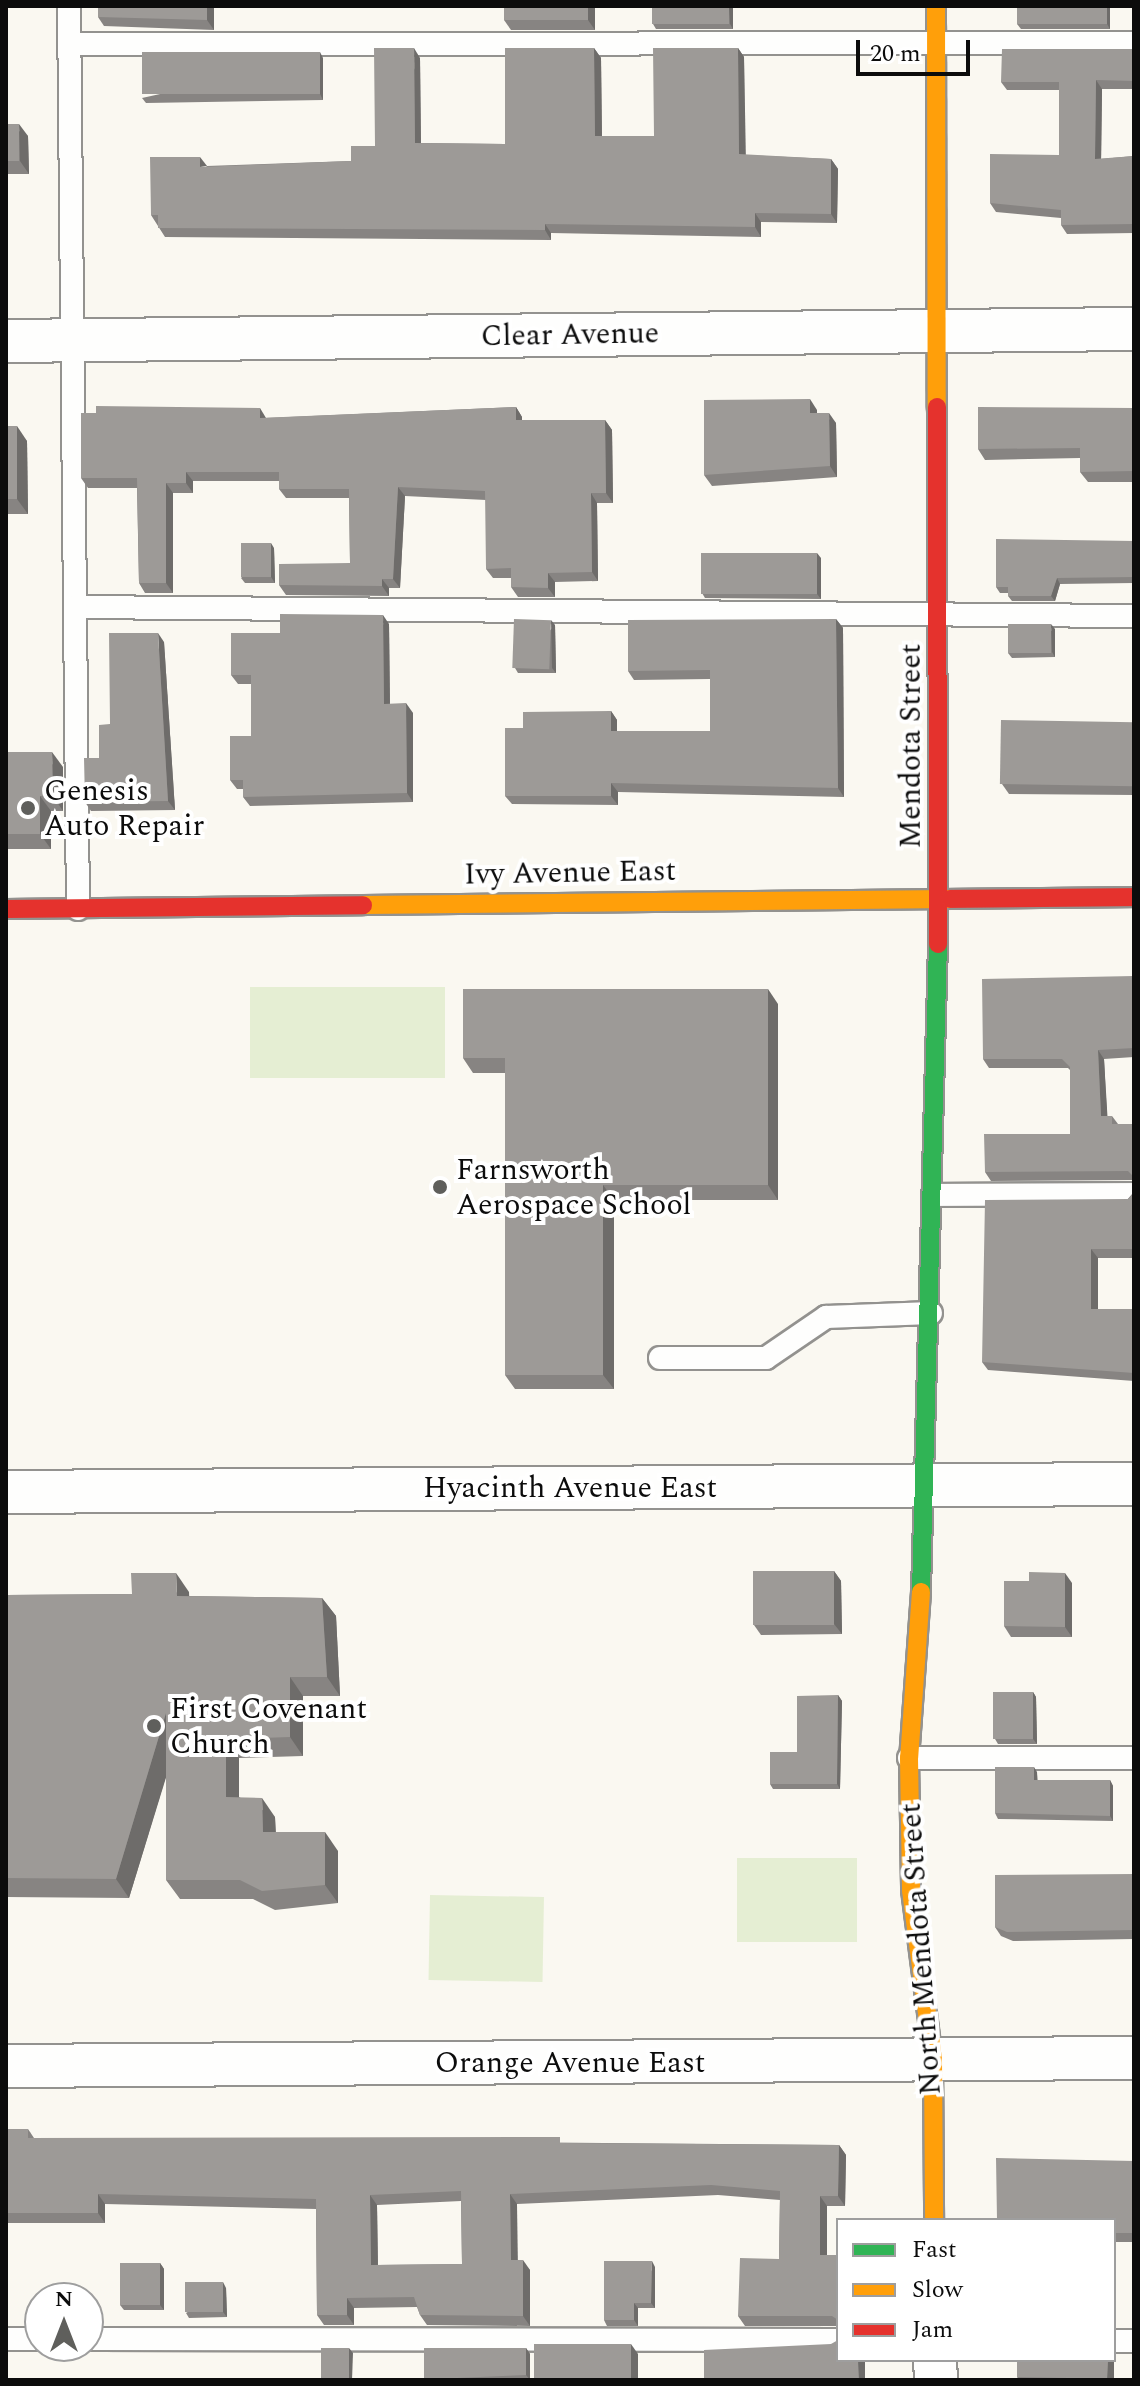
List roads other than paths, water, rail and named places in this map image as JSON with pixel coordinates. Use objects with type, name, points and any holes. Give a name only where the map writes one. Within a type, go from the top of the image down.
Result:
[{"type":"street","name":"Mendota Street","points":[[928,1486],[939,894],[936,6]]},
{"type":"street","name":"Clear Avenue","points":[[6,341],[1134,329]]},
{"type":"street","name":"Ivy Avenue East","points":[[6,909],[939,894],[1134,897]]},
{"type":"street","name":"Hyacinth Avenue East","points":[[6,1492],[1134,1484]]},
{"type":"street","name":"North Mendota Street","points":[[928,1486],[909,1758],[911,1890],[933,2060],[934,2218]]},
{"type":"street","name":"Orange Avenue East","points":[[6,2066],[1134,2058]]},
{"type":"lane","points":[[69,6],[78,909]]},
{"type":"lane","points":[[69,44],[1134,43]]},
{"type":"lane","points":[[75,607],[939,617],[1134,616]]},
{"type":"lane","points":[[933,1195],[1134,1194]]},
{"type":"lane","points":[[660,1358],[766,1358],[826,1317],[931,1313]]},
{"type":"lane","points":[[909,1758],[1134,1758]]},
{"type":"lane","points":[[104,2339],[836,2340]]},
{"type":"place","name":"Genesis Auto Repair","points":[[28,808]]},
{"type":"place","name":"Farnsworth Aerospace School","points":[[440,1187]]},
{"type":"place","name":"First Covenant Church","points":[[154,1726]]}]
